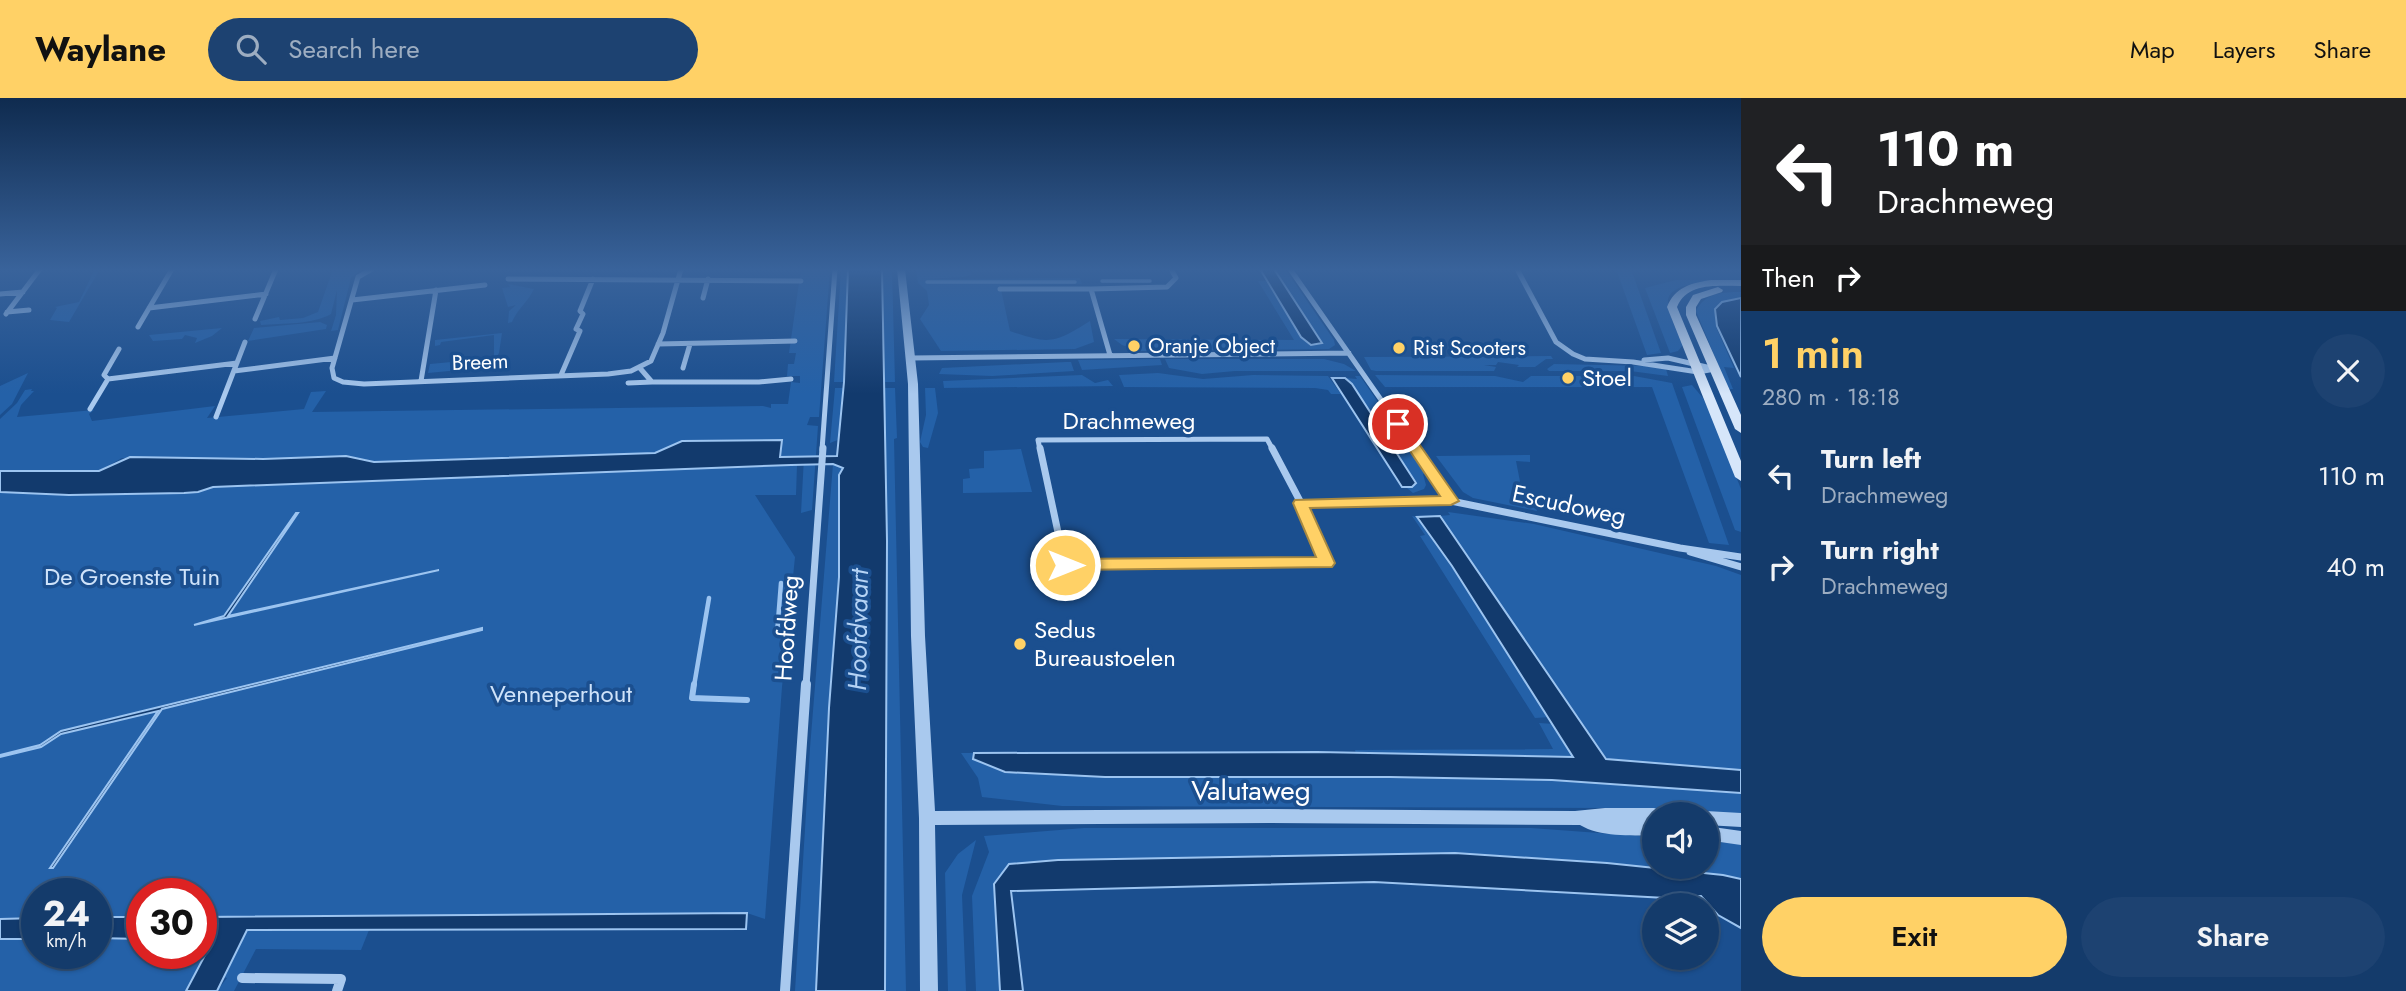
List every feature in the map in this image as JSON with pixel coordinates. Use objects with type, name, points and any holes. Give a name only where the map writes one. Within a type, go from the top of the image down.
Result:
[{"type":"main road","points":[[1673,311],[1741,477]]},
{"type":"main road","points":[[1691,311],[1741,429]]},
{"type":"street","points":[[8,311],[6,313],[24,311]]},
{"type":"street","points":[[138,327],[147,311]]},
{"type":"street","points":[[255,319],[259,311]]},
{"type":"street","points":[[234,371],[335,358],[349,311]]},
{"type":"street","points":[[421,381],[433,311]]},
{"type":"street","points":[[561,375],[580,331],[576,329],[583,314],[581,311]]},
{"type":"street","points":[[652,382],[639,368],[653,359],[668,311]]},
{"type":"street","name":"Hoofdweg","points":[[785,991],[832,311]]},
{"type":"street","points":[[906,311],[911,358],[918,636],[927,818],[929,991]]},
{"type":"street","points":[[1097,311],[1110,355]]},
{"type":"street","points":[[1319,311],[1451,501]]},
{"type":"street","points":[[1539,311],[1556,342],[1562,348],[1586,359],[1715,369]]},
{"type":"street","points":[[657,344],[795,341]]},
{"type":"street","points":[[216,417],[245,342]]},
{"type":"street","points":[[683,368],[690,344]]},
{"type":"street","points":[[108,379],[104,375],[119,349]]},
{"type":"street","points":[[911,358],[1349,353]]},
{"type":"street","name":"Breem","points":[[335,358],[332,374],[344,382],[625,372],[639,368]]},
{"type":"street","points":[[1633,362],[1668,358],[1696,367],[1715,369]]},
{"type":"street","points":[[108,379],[237,363]]},
{"type":"street","points":[[90,409],[108,379]]},
{"type":"street","points":[[628,383],[759,382],[791,379]]},
{"type":"street","name":"Drachmeweg","points":[[1267,439],[1301,503],[1327,563],[1065,565],[1038,440],[1267,439]]},
{"type":"street","points":[[1301,503],[1451,501]]},
{"type":"street","name":"Escudoweg","points":[[1451,501],[1680,548],[1741,557]]},
{"type":"street","name":"Escudoweg","points":[[1680,548],[1741,567]]},
{"type":"street","name":"Valutaweg","points":[[927,818],[1576,818],[1605,814],[1642,815]]},
{"type":"street","name":"Valutaweg","points":[[1576,818],[1614,827],[1642,828]]},
{"type":"street","points":[[1719,819],[1741,820]]},
{"type":"street","points":[[1719,835],[1741,838]]},
{"type":"street","points":[[242,978],[341,979],[337,991]]},
{"type":"green space","points":[[55,311],[76,311],[69,322],[50,320]]},
{"type":"green space","points":[[332,311],[323,318],[306,322],[261,325],[260,321],[279,317],[280,320],[303,318],[318,312]]},
{"type":"green space","points":[[336,311],[343,311],[338,330],[331,331]]},
{"type":"green space","points":[[509,311],[519,311],[512,322],[508,323]]},
{"type":"green space","points":[[795,311],[827,311],[819,417],[810,417],[807,425],[818,426],[812,510],[801,513],[804,457],[780,457],[782,441],[682,441],[655,453],[374,462],[346,456],[263,459],[122,458],[99,471],[0,471],[0,419],[17,403],[25,390],[34,391],[21,405],[17,417],[94,410],[89,414],[92,421],[215,406],[207,418],[304,409],[311,392],[326,391],[312,412],[771,408],[771,404],[788,404],[791,382],[800,383],[800,376],[787,376],[788,364],[794,364],[796,353],[789,353]]},
{"type":"green space","points":[[838,311],[847,311],[844,382],[834,382]]},
{"type":"green space","points":[[884,311],[893,311],[895,382],[885,382]]},
{"type":"green space","points":[[925,311],[1006,311],[1010,331],[1044,340],[1060,338],[1090,321],[1094,342],[1075,349],[941,351],[920,319]]},
{"type":"green space","points":[[1276,311],[1285,311],[1301,337],[1322,343],[1301,311],[1314,311],[1334,340],[1335,345],[1329,349],[1141,351],[1122,345],[1114,339],[1294,340]]},
{"type":"green space","points":[[1631,311],[1646,311],[1661,353],[1647,355]]},
{"type":"green space","points":[[1654,311],[1669,311],[1683,345],[1678,351],[1670,353]]},
{"type":"green space","points":[[1696,311],[1715,311],[1716,327],[1734,368],[1724,367],[1733,389],[1728,389]]},
{"type":"green space","points":[[320,322],[327,325],[326,329],[248,341],[254,328]]},
{"type":"green space","points":[[222,328],[212,336],[195,343],[197,338],[185,335],[182,339],[153,341],[149,335]]},
{"type":"green space","points":[[502,333],[499,353],[491,367],[428,373],[430,364],[494,358],[494,335],[441,342],[435,346],[435,340]]},
{"type":"green space","points":[[1551,356],[1553,359],[1546,359],[1535,367],[1517,367],[1519,365],[1498,362],[1496,365],[1484,365],[1496,367],[1494,371],[1376,371],[1371,370],[1364,357]]},
{"type":"green space","points":[[1160,359],[1162,365],[1082,370],[1078,360]]},
{"type":"green space","points":[[1165,359],[1324,359],[1344,364],[1356,371],[1235,371],[1202,374],[1169,368]]},
{"type":"green space","points":[[1071,362],[1074,371],[992,376],[939,374],[942,368]]},
{"type":"green space","points":[[1554,364],[1652,366],[1666,369],[1668,376],[1630,371],[1547,369]]},
{"type":"green space","points":[[28,373],[12,404],[0,415],[0,386]]},
{"type":"green space","points":[[1158,373],[1203,379],[1253,375],[1328,376],[1341,394],[1331,394],[1328,390],[1315,388],[1124,387],[1119,375]]},
{"type":"green space","points":[[1082,375],[1095,383],[1108,380],[1113,386],[944,388],[943,381]]},
{"type":"green space","points":[[1375,375],[1495,376],[1523,382],[1531,376],[1634,376],[1672,383],[1729,545],[1709,543],[1652,387],[1385,387]]},
{"type":"green space","points":[[1355,376],[1360,376],[1427,473],[1423,474],[1426,485],[1424,489],[1413,493],[1407,488],[1412,487],[1353,384],[1345,378],[1357,379]]},
{"type":"green space","points":[[1692,385],[1703,398],[1713,419],[1741,489],[1741,532],[1735,530],[1682,387]]},
{"type":"green space","points":[[835,388],[843,388],[840,439],[830,443]]},
{"type":"green space","points":[[885,388],[895,388],[897,438],[894,439],[906,991],[885,991]]},
{"type":"green space","points":[[925,388],[935,388],[938,413],[928,448],[923,447],[920,442],[926,415]]},
{"type":"green space","points":[[1021,449],[1032,492],[963,493],[963,479],[970,478],[969,469],[984,468],[984,451]]},
{"type":"green space","points":[[1530,455],[1530,462],[1516,461],[1523,497],[1535,502],[1537,511],[1473,498],[1463,492],[1436,456]]},
{"type":"green space","points":[[833,464],[843,468],[839,476],[839,577],[829,708],[816,991],[795,991],[810,748]]},
{"type":"green space","name":"Venneperhout","points":[[797,465],[796,495],[755,495],[795,557],[782,687],[765,919],[747,913],[217,917],[217,878],[126,878],[126,917],[112,917],[112,878],[21,878],[21,969],[112,969],[112,938],[126,939],[126,969],[198,969],[186,991],[0,991],[0,492],[69,495],[197,492],[213,487]]},
{"type":"green space","points":[[1448,512],[1534,524],[1716,566],[1741,575],[1741,770],[1607,759],[1440,516],[1450,515]]},
{"type":"green space","points":[[1412,516],[1417,517],[1452,566],[1550,717],[1535,718],[1420,536],[1425,535]]},
{"type":"green space","points":[[1539,723],[1554,724],[1574,757],[1356,754],[1355,750],[1553,749]]},
{"type":"green space","points":[[961,753],[973,753],[974,759],[1005,772],[1105,777],[1552,780],[1741,793],[1741,815],[1719,814],[1719,802],[1642,802],[1642,809],[1062,806],[982,797],[978,778]]},
{"type":"green space","points":[[1084,828],[1531,828],[1642,836],[1642,867],[1455,853],[1058,860],[994,884],[1000,991],[976,991],[972,896],[989,852],[984,836]]},
{"type":"green space","points":[[976,840],[962,895],[966,991],[948,991],[945,873],[958,854]]},
{"type":"green space","points":[[1719,842],[1741,844],[1741,879],[1719,875]]},
{"type":"green space","points":[[247,930],[369,930],[361,950],[256,949],[234,991],[217,991],[227,978],[224,977]]},
{"type":"water","name":"Hoofdvaart","points":[[847,311],[883,311],[887,541],[885,991],[816,991],[829,708],[839,577],[839,475],[843,468],[833,464],[791,465],[213,487],[184,493],[69,495],[0,492],[0,471],[99,471],[130,457],[263,459],[346,456],[374,462],[655,453],[682,441],[782,440],[780,457],[837,456],[844,382]]},
{"type":"water","points":[[1285,311],[1301,311],[1322,343],[1311,345],[1301,337]]},
{"type":"water","points":[[1715,311],[1741,311],[1741,377],[1717,326]]},
{"type":"water","points":[[1332,378],[1345,378],[1352,384],[1416,483],[1412,487],[1402,487]]},
{"type":"water","points":[[296,513],[228,616],[439,570],[194,625],[224,616]]},
{"type":"water","points":[[1440,516],[1606,759],[1741,770],[1741,793],[1552,780],[1105,777],[1005,772],[973,759],[974,753],[1317,752],[1573,757],[1452,566],[1417,517]]},
{"type":"water","points":[[482,628],[162,709],[53,868],[50,868],[158,711],[61,734],[41,747],[0,757],[40,745],[61,731]]},
{"type":"water","points":[[1455,853],[1607,863],[1642,867],[1642,879],[1719,879],[1719,875],[1741,879],[1741,928],[1719,916],[1719,893],[1642,893],[1642,897],[1374,882],[1011,891],[1023,991],[1000,991],[994,884],[1009,864],[1058,860]]},
{"type":"water","points":[[747,913],[746,929],[247,930],[217,991],[186,991],[198,969],[217,969],[217,917]]},
{"type":"water","points":[[112,917],[126,917],[126,939],[112,938]]},
{"type":"water","points":[[21,918],[21,939],[0,939],[0,919]]},
{"type":"waterway","points":[[777,634],[781,583]]},
{"type":"waterway","points":[[694,686],[709,598]]},
{"type":"waterway","points":[[694,684],[692,698],[747,700]]},
{"type":"place","name":"Oranje Object","points":[[1134,346]]},
{"type":"place","name":"Rist Scooters","points":[[1399,348]]},
{"type":"place","name":"Stoel","points":[[1568,378]]},
{"type":"place","name":"Sedus Bureaustoelen","points":[[1020,644]]},
{"type":"route","points":[[1065,565],[1327,563],[1301,503],[1451,501],[1398,424]]},
{"type":"park label","name":"De Groenste Tuin","points":[[132,577]]}]
